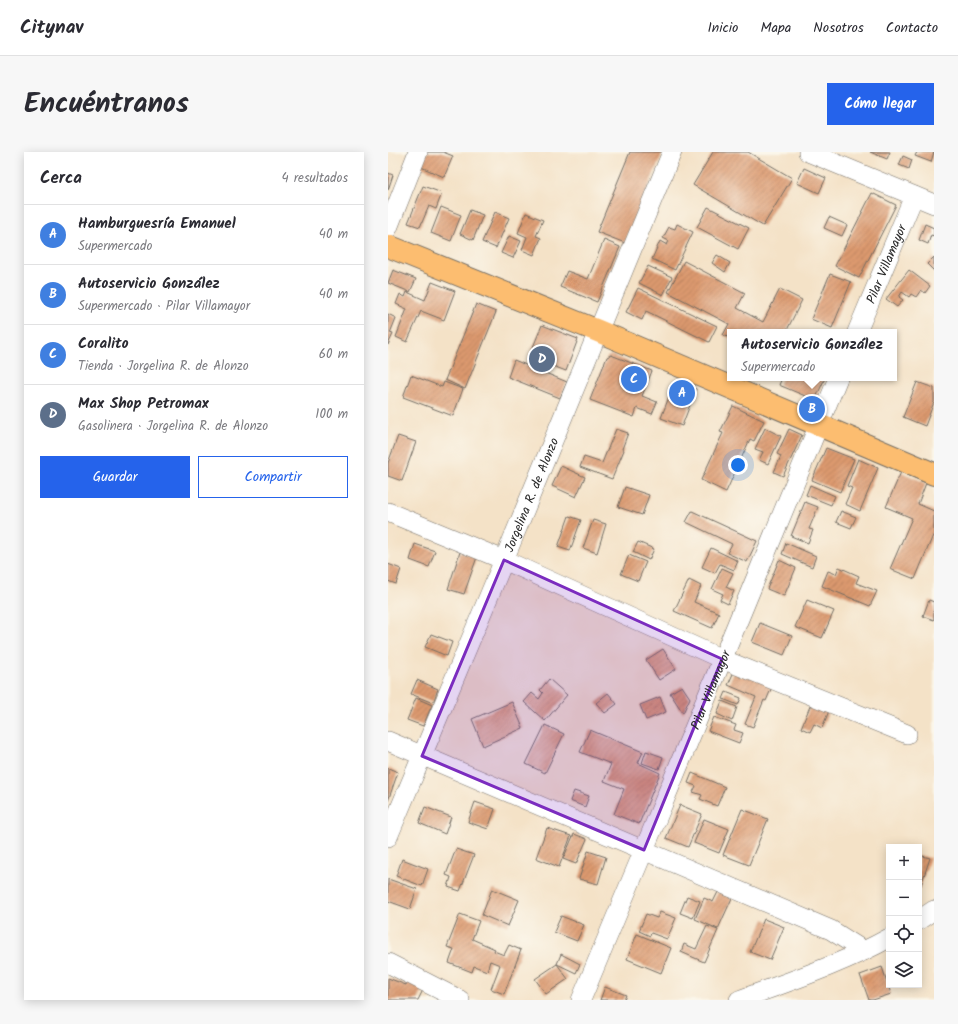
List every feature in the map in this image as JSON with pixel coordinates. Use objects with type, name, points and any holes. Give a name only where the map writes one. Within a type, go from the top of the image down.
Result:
[{"type":"main road","points":[[388,246],[598,331],[818,426],[934,474]]},
{"type":"street","points":[[388,228],[418,152]]},
{"type":"street","name":"Jorgelina R. de Alonzo","points":[[388,837],[672,152]]},
{"type":"street","points":[[808,152],[934,204]]},
{"type":"street","name":"Pilar Villamayor","points":[[858,329],[914,196]]},
{"type":"street","name":"Pilar Villamayor","points":[[580,1000],[644,850],[837,381]]},
{"type":"street","points":[[388,512],[504,560],[722,659],[907,734]]},
{"type":"street","points":[[388,741],[831,930],[864,951]]},
{"type":"street","points":[[922,918],[934,910]]},
{"type":"street","points":[[739,1000],[827,968],[886,940]]},
{"type":"street","points":[[388,963],[460,1000]]},
{"type":"highlighted area","points":[[504,560],[722,659],[644,850],[422,756]]},
{"type":"building","points":[[427,152],[443,152],[453,156],[444,177],[421,167]]},
{"type":"building","points":[[630,152],[663,152],[625,243],[597,232]]},
{"type":"building","points":[[713,152],[748,152],[792,178],[763,226],[693,185]]},
{"type":"building","points":[[870,152],[890,152],[887,159]]},
{"type":"building","points":[[917,152],[934,152],[931,162],[915,156]]},
{"type":"building","points":[[903,156],[912,160],[909,169],[899,165]]},
{"type":"building","points":[[804,168],[826,178],[819,193],[797,183]]},
{"type":"building","points":[[388,173],[393,175],[388,190]]},
{"type":"building","points":[[423,186],[442,193],[436,209],[429,206],[420,227],[408,223]]},
{"type":"building","points":[[872,193],[896,205],[859,278],[835,266]]},
{"type":"building","points":[[441,207],[461,215],[451,241],[431,233]]},
{"type":"building","points":[[708,207],[749,228],[738,249],[697,227]]},
{"type":"building","points":[[470,210],[483,215],[473,240],[460,234]]},
{"type":"building","points":[[495,212],[509,218],[496,248],[482,242]]},
{"type":"building","points":[[526,213],[543,220],[536,236],[541,238],[534,255],[522,250],[527,237],[518,233]]},
{"type":"building","points":[[829,217],[847,225],[842,236],[824,228]]},
{"type":"building","points":[[677,224],[693,232],[675,270],[652,259],[660,241],[667,245],[669,241],[663,238],[669,227],[675,229]]},
{"type":"building","points":[[925,224],[934,228],[934,236],[931,235],[928,244],[919,240]]},
{"type":"building","points":[[509,236],[521,241],[513,258],[501,253]]},
{"type":"building","points":[[604,240],[620,247],[597,302],[560,287],[567,271],[588,279]]},
{"type":"building","points":[[717,255],[730,263],[725,272],[712,263]]},
{"type":"building","points":[[934,257],[934,271],[927,264]]},
{"type":"building","points":[[684,261],[745,293],[737,308],[763,322],[780,289],[802,300],[788,329],[727,329],[727,337],[723,335],[729,324],[668,292]]},
{"type":"building","points":[[648,266],[672,277],[663,295],[639,283]]},
{"type":"building","points":[[393,270],[416,279],[410,292],[388,283]]},
{"type":"building","points":[[909,270],[930,286],[925,293],[921,290],[916,297],[911,294],[909,297],[902,292],[899,297],[903,300],[897,307],[886,299]]},
{"type":"building","points":[[830,274],[851,282],[832,328],[811,319]]},
{"type":"building","points":[[432,282],[455,291],[444,320],[421,311],[407,342],[396,337],[407,309],[396,304],[400,294],[405,297],[407,292],[425,300]]},
{"type":"building","points":[[638,288],[717,326],[709,342],[646,311],[642,320],[626,312]]},
{"type":"building","points":[[476,304],[496,312],[465,389],[445,380]]},
{"type":"building","points":[[388,314],[396,318],[390,333],[393,334],[388,345]]},
{"type":"building","points":[[542,325],[578,339],[566,371],[529,357]]},
{"type":"building","points":[[611,355],[652,371],[642,396],[657,402],[652,414],[637,408],[634,417],[590,400],[607,357]]},
{"type":"building","points":[[514,360],[567,382],[560,398],[508,377]]},
{"type":"building","points":[[411,375],[442,387],[444,382],[463,389],[453,416],[403,397]]},
{"type":"building","points":[[675,381],[696,389],[682,426],[661,418]]},
{"type":"building","points":[[781,381],[824,381],[815,400],[779,385]]},
{"type":"building","points":[[917,382],[934,388],[934,402],[925,426],[903,417]]},
{"type":"building","points":[[733,406],[764,421],[754,441],[750,439],[726,492],[701,480],[723,433],[720,432]]},
{"type":"building","points":[[765,428],[781,436],[768,464],[759,460],[763,452],[755,449]]},
{"type":"building","points":[[616,429],[628,433],[622,449],[624,450],[612,479],[580,467],[584,457],[602,463]]},
{"type":"building","points":[[789,429],[802,435],[783,476],[774,472],[781,456],[777,454]]},
{"type":"building","points":[[398,436],[416,442],[402,481],[388,476],[388,463]]},
{"type":"building","points":[[826,448],[854,459],[840,492],[812,480]]},
{"type":"building","points":[[858,459],[878,468],[860,511],[845,504],[852,488],[847,486]]},
{"type":"building","points":[[561,466],[585,477],[576,497],[552,486]]},
{"type":"building","points":[[901,472],[926,483],[918,504],[934,511],[934,533],[915,579],[890,569],[912,518],[886,507]]},
{"type":"building","points":[[810,485],[835,496],[831,505],[806,495]]},
{"type":"building","points":[[625,487],[649,495],[642,515],[618,507]]},
{"type":"building","points":[[805,502],[818,507],[809,529],[813,530],[808,543],[791,536]]},
{"type":"building","points":[[692,511],[757,541],[747,562],[727,553],[732,544],[686,522]]},
{"type":"building","points":[[841,511],[856,517],[851,528],[836,522]]},
{"type":"building","points":[[569,516],[581,520],[570,551],[558,547]]},
{"type":"building","points":[[593,520],[606,524],[597,553],[583,548]]},
{"type":"building","points":[[638,542],[654,549],[649,560],[633,552]]},
{"type":"building","points":[[786,543],[816,556],[812,567],[782,554]]},
{"type":"building","points":[[415,544],[435,551],[429,567],[410,560]]},
{"type":"building","points":[[711,548],[738,561],[734,570],[720,564],[715,573],[702,567]]},
{"type":"building","points":[[460,552],[477,557],[464,594],[448,589]]},
{"type":"building","points":[[629,555],[646,562],[638,581],[621,574]]},
{"type":"building","points":[[779,560],[796,568],[784,596],[767,589]]},
{"type":"building","points":[[388,564],[401,569],[396,584],[388,581]]},
{"type":"building","points":[[839,567],[859,576],[856,583],[877,591],[870,606],[822,586],[828,571],[836,574]]},
{"type":"building","points":[[722,568],[733,573],[726,587],[734,591],[728,604],[720,600],[723,594],[712,589]]},
{"type":"building","points":[[689,580],[701,586],[694,602],[719,613],[712,628],[674,611]]},
{"type":"building","points":[[807,600],[834,611],[822,638],[795,627]]},
{"type":"building","points":[[929,600],[934,602],[934,620],[923,616]]},
{"type":"building","points":[[760,623],[792,636],[784,655],[752,642]]},
{"type":"building","points":[[431,634],[452,642],[447,656],[425,647]]},
{"type":"building","points":[[663,649],[676,669],[659,680],[646,660]]},
{"type":"building","points":[[736,667],[774,682],[766,701],[764,700],[753,727],[745,724],[756,697],[728,685]]},
{"type":"building","points":[[549,679],[567,695],[545,721],[524,702],[532,693],[539,699],[543,693],[540,690]]},
{"type":"building","points":[[417,680],[438,689],[433,703],[411,694]]},
{"type":"building","points":[[682,686],[690,698],[683,713],[670,693]]},
{"type":"building","points":[[726,692],[741,698],[738,705],[723,699]]},
{"type":"building","points":[[608,693],[617,704],[605,713],[596,703]]},
{"type":"building","points":[[660,697],[666,712],[646,720],[640,705]]},
{"type":"building","points":[[416,698],[432,705],[423,726],[407,720]]},
{"type":"building","points":[[813,699],[831,706],[822,728],[814,724],[810,732],[801,728]]},
{"type":"building","points":[[722,701],[737,707],[732,721],[717,714]]},
{"type":"building","points":[[512,702],[523,728],[483,746],[472,719]]},
{"type":"building","points":[[714,717],[736,725],[734,730],[743,733],[739,743],[708,731]]},
{"type":"building","points":[[545,725],[564,734],[545,773],[526,764]]},
{"type":"building","points":[[590,730],[643,752],[638,763],[660,773],[639,824],[614,814],[624,789],[604,781],[611,764],[580,752]]},
{"type":"building","points":[[646,751],[663,757],[659,769],[642,763]]},
{"type":"building","points":[[388,768],[398,772],[388,801]]},
{"type":"building","points":[[692,773],[725,787],[717,806],[700,799],[702,795],[693,792],[696,786],[688,783]]},
{"type":"building","points":[[574,791],[589,796],[585,807],[570,801]]},
{"type":"building","points":[[475,802],[495,809],[488,829],[468,822]]},
{"type":"building","points":[[680,805],[702,814],[688,847],[666,838]]},
{"type":"building","points":[[425,807],[451,817],[445,834],[419,823]]},
{"type":"building","points":[[742,809],[768,819],[749,865],[723,855]]},
{"type":"building","points":[[704,819],[729,829],[719,853],[694,843]]},
{"type":"building","points":[[547,828],[571,836],[559,867],[536,858]]},
{"type":"building","points":[[574,834],[587,839],[576,864],[563,859]]},
{"type":"building","points":[[456,849],[474,855],[460,891],[448,887],[451,877],[446,875]]},
{"type":"building","points":[[588,851],[606,857],[598,884],[579,879]]},
{"type":"building","points":[[922,856],[930,858],[922,882]]},
{"type":"building","points":[[402,859],[428,869],[422,886],[396,876]]},
{"type":"building","points":[[388,879],[417,889],[410,909],[388,901]]},
{"type":"building","points":[[492,889],[519,900],[508,926],[482,915]]},
{"type":"building","points":[[718,892],[732,898],[718,929],[695,919],[704,898],[713,902]]},
{"type":"building","points":[[687,896],[700,901],[693,918],[680,913]]},
{"type":"building","points":[[660,912],[676,918],[667,939],[651,933],[650,936],[639,931],[646,914],[657,918]]},
{"type":"building","points":[[460,914],[479,921],[472,939],[495,949],[494,951],[504,955],[509,945],[521,950],[504,994],[491,989],[500,965],[490,961],[487,971],[474,966],[472,972],[449,963],[454,949],[447,947]]},
{"type":"building","points":[[561,916],[584,925],[577,941],[554,932]]},
{"type":"building","points":[[764,919],[784,927],[770,960],[750,952]]},
{"type":"building","points":[[707,926],[718,930],[704,962],[681,952],[684,944],[696,949]]},
{"type":"building","points":[[637,934],[671,948],[661,973],[627,959]]},
{"type":"building","points":[[561,954],[580,964],[576,973],[557,964]]},
{"type":"building","points":[[557,964],[568,979],[546,994],[535,979]]},
{"type":"building","points":[[882,967],[886,979],[886,988],[889,988],[891,994],[869,1000],[860,975]]},
{"type":"building","points":[[388,978],[406,985],[407,981],[424,988],[418,1000],[388,1000]]},
{"type":"building","points":[[605,987],[626,995],[624,1000],[600,1000]]},
{"type":"place","name":"Max Shop Petromax","points":[[542,359]]},
{"type":"place","name":"Coralito","points":[[634,379]]},
{"type":"place","name":"Hamburguesría Emanuel","points":[[682,393]]},
{"type":"place","name":"Autoservicio González","points":[[812,409]]}]
